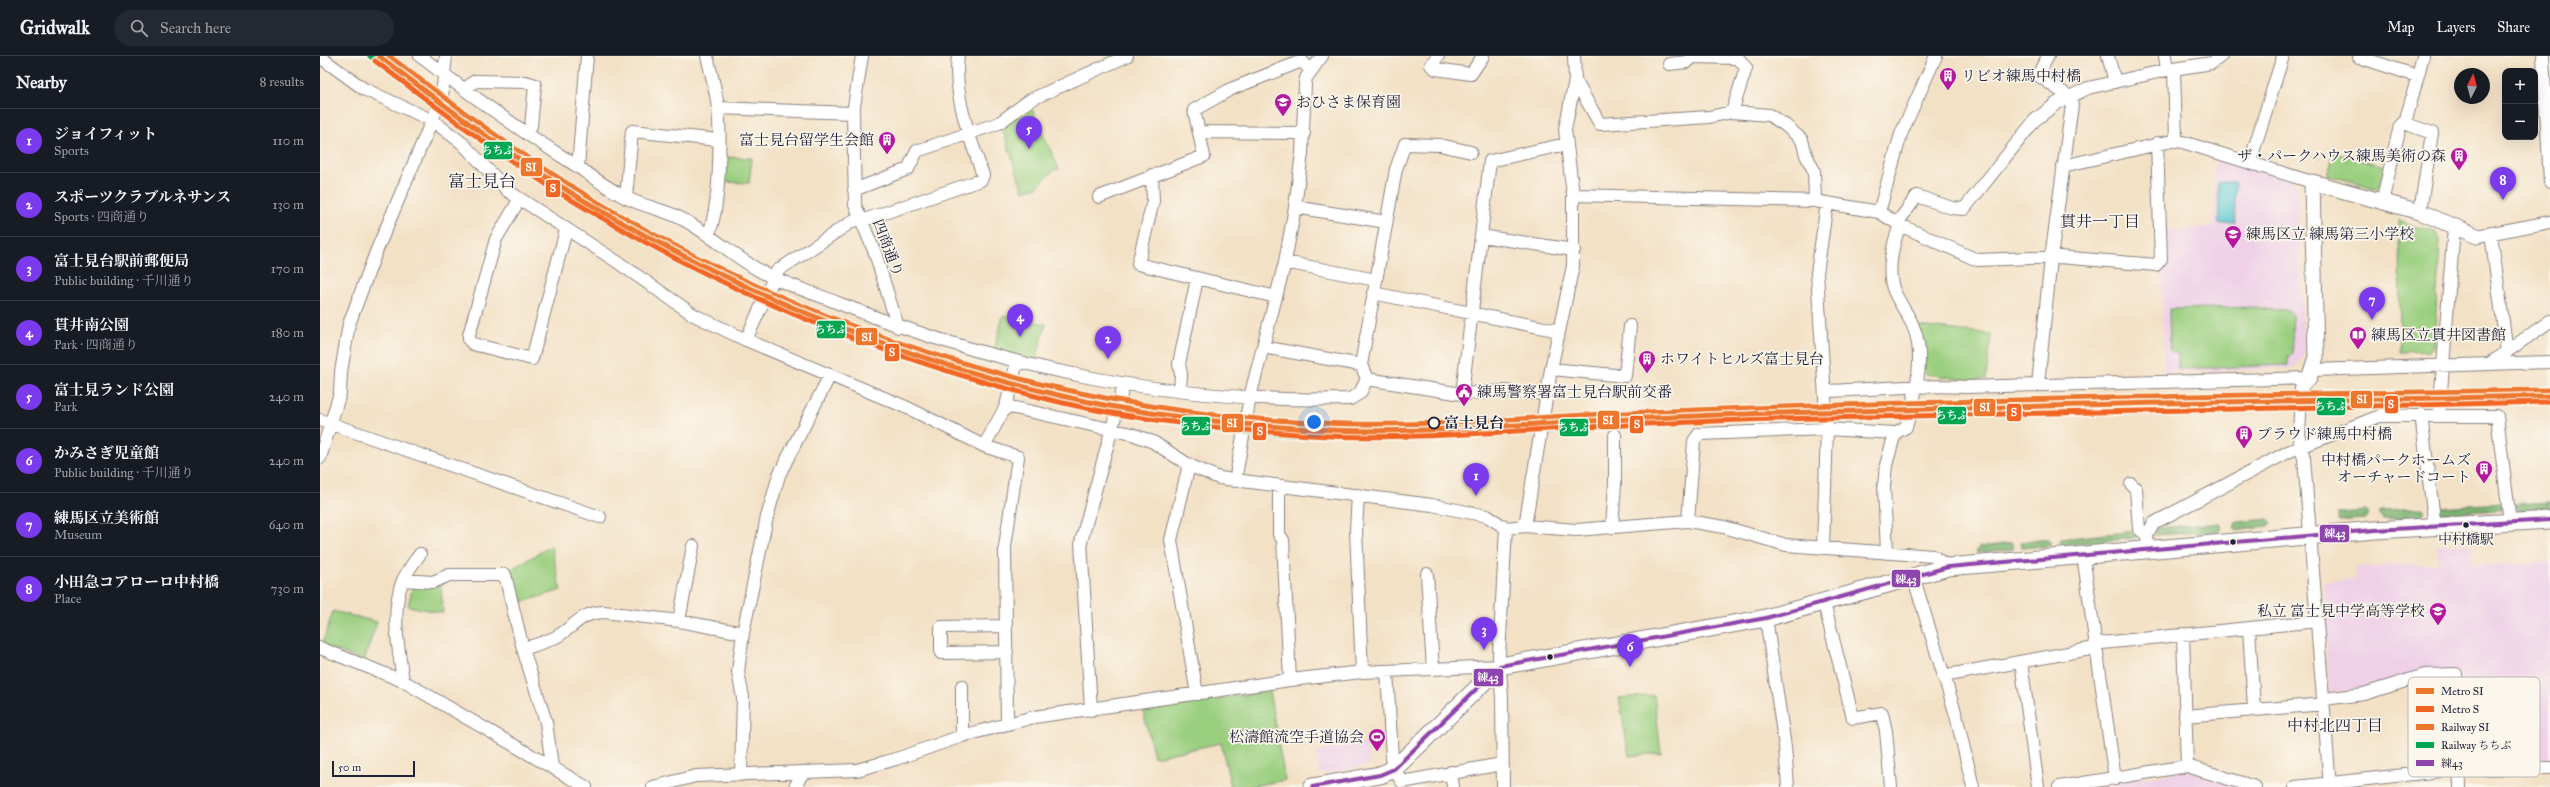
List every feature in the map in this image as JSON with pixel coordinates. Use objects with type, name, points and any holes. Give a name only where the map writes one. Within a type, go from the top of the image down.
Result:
[{"type":"main road","points":[[1312,787],[1374,776],[1399,780],[1500,666],[1766,618],[1824,603],[1948,567],[2083,555],[2148,542],[2310,536],[2550,520]]},
{"type":"street","points":[[420,56],[444,75],[626,198],[680,218],[708,233],[742,260],[765,274],[898,327],[1017,362],[1124,384],[1180,391],[1250,397],[1350,399],[1360,393],[1367,379],[1361,365],[1373,293],[1396,169],[1405,144],[1440,146],[1471,152]]},
{"type":"street","points":[[320,458],[325,422],[340,393],[341,372],[349,324],[376,252],[442,97],[446,56]]},
{"type":"street","points":[[578,167],[587,56]]},
{"type":"street","points":[[707,56],[718,108],[718,180],[713,223],[708,233]]},
{"type":"street","name":"四商通り","points":[[862,56],[853,114],[854,190],[860,219],[875,254],[898,327]]},
{"type":"street","points":[[746,340],[773,276],[777,271],[860,219],[981,180],[983,175],[968,135],[956,72],[958,56]]},
{"type":"street","points":[[854,190],[908,169],[917,151],[968,135],[999,123],[1030,100],[1127,56]]},
{"type":"street","points":[[1235,481],[1250,397],[1285,262],[1295,207],[1304,133],[1304,84],[1322,56]]},
{"type":"street","points":[[1438,56],[1432,65],[1436,69],[1471,74],[1482,56]]},
{"type":"street","points":[[1525,526],[1546,394],[1559,330],[1570,287],[1574,250],[1573,195],[1566,144],[1567,110],[1574,80],[1574,56]]},
{"type":"street","points":[[1879,212],[1901,134],[1936,56]]},
{"type":"street","points":[[2038,384],[2063,166],[2072,105],[2071,98],[2038,75],[2048,56]]},
{"type":"street","points":[[2108,56],[2115,82]]},
{"type":"street","points":[[2165,56],[2171,69],[2176,140]]},
{"type":"street","points":[[1688,521],[1694,441],[1699,434],[1827,430],[1896,433],[1906,427],[1920,369],[1916,336],[1909,314],[1894,290],[1892,276],[1893,244],[1899,224],[1917,196],[1952,208],[1964,209],[2035,120],[2045,111],[2088,88],[2171,69],[2212,63],[2221,56]]},
{"type":"street","points":[[2250,162],[2283,56]]},
{"type":"street","points":[[2382,202],[2400,126],[2404,123],[2424,56]]},
{"type":"street","points":[[2543,56],[2550,182]]},
{"type":"street","points":[[1670,64],[1687,62],[1693,57],[1738,58],[1746,68],[1732,112]]},
{"type":"street","points":[[320,58],[364,89],[433,121],[462,143],[508,192],[694,315],[746,340],[908,408],[984,446],[1018,457],[1005,547],[1007,723]]},
{"type":"street","points":[[2359,58],[2417,76]]},
{"type":"street","points":[[1099,197],[1152,175],[1204,156],[1194,110],[1231,89],[1301,59],[1311,72]]},
{"type":"street","points":[[1574,80],[1600,124],[1709,117],[1732,112],[1769,115],[1785,125],[1802,140],[1806,155],[1814,171],[1821,202],[1817,274],[1827,430],[1822,548]]},
{"type":"street","points":[[465,89],[475,81],[526,82],[535,85],[531,126],[527,132]]},
{"type":"street","points":[[718,108],[853,114]]},
{"type":"street","points":[[2404,123],[2432,134],[2420,212]]},
{"type":"street","points":[[626,198],[632,131],[718,140]]},
{"type":"street","points":[[1199,132],[1304,133]]},
{"type":"street","points":[[2063,166],[2157,143],[2176,140],[2312,182],[2420,212],[2454,227],[2484,235],[2550,222]]},
{"type":"street","points":[[1573,195],[1821,202],[1879,212],[1899,224],[1976,260],[2052,258],[2156,265],[2161,259],[2157,143]]},
{"type":"street","points":[[1462,394],[1490,161],[1566,144]]},
{"type":"street","points":[[1152,175],[1153,201],[1138,264],[1276,297]]},
{"type":"street","points":[[2312,182],[2316,357],[2311,374],[2301,388],[2299,439],[2301,446],[2318,621],[2330,785]]},
{"type":"street","points":[[519,200],[496,239],[470,335],[469,340],[473,344],[532,359],[566,230]]},
{"type":"street","points":[[1295,207],[1386,222]]},
{"type":"street","points":[[2439,416],[2445,365],[2454,227]]},
{"type":"street","points":[[2484,235],[2507,352]]},
{"type":"street","points":[[1481,236],[1574,250]]},
{"type":"street","points":[[1285,262],[1376,280]]},
{"type":"street","points":[[1180,391],[1181,374],[1179,364],[1197,279]]},
{"type":"street","points":[[1373,293],[1559,330]]},
{"type":"street","points":[[2489,364],[2550,321]]},
{"type":"street","points":[[1551,369],[1625,376],[1630,326]]},
{"type":"street","points":[[1263,347],[1361,365]]},
{"type":"street","points":[[984,446],[1006,406],[1017,362]]},
{"type":"street","points":[[1825,390],[1871,390],[1917,385],[1966,387],[2038,384],[2163,383],[2445,365],[2550,362]]},
{"type":"street","points":[[741,775],[743,698],[738,672],[743,633],[766,524],[779,475],[830,375]]},
{"type":"street","points":[[1367,379],[1462,394],[1504,391],[1546,394]]},
{"type":"street","points":[[1092,710],[1081,542],[1124,384]]},
{"type":"street","points":[[1006,406],[1111,428],[1153,442],[1189,465],[1219,478],[1279,487],[1358,495],[1486,516],[1506,528],[1525,526],[1576,530],[1688,521],[1724,527],[1786,544],[1933,556],[1948,567]]},
{"type":"street","points":[[2421,415],[2436,527]]},
{"type":"street","points":[[2148,542],[2154,523],[2301,446],[2380,416],[2497,416],[2510,522]]},
{"type":"street","points":[[325,422],[600,517]]},
{"type":"street","points":[[1887,553],[1884,486],[1886,465],[1896,433]]},
{"type":"street","points":[[1612,527],[1615,484],[1615,434]]},
{"type":"street","points":[[1189,465],[1172,540],[1197,694]]},
{"type":"street","points":[[2130,484],[2136,489],[2139,529],[2148,542]]},
{"type":"street","points":[[1279,487],[1279,534],[1283,540],[1290,680]]},
{"type":"street","points":[[1358,495],[1356,530],[1362,672]]},
{"type":"street","points":[[1503,787],[1500,610],[1506,528]]},
{"type":"street","points":[[679,621],[693,546]]},
{"type":"street","points":[[403,681],[396,626],[403,580],[420,554]]},
{"type":"street","points":[[2083,555],[2115,779]]},
{"type":"street","points":[[1427,574],[1433,669]]},
{"type":"street","points":[[403,580],[433,582],[449,575],[505,575],[523,649],[546,722],[552,766]]},
{"type":"street","points":[[1913,576],[1956,715],[1973,787]]},
{"type":"street","points":[[1824,603],[1853,718],[1882,713],[1886,731],[1891,787]]},
{"type":"street","points":[[523,649],[560,635],[574,622],[592,612],[604,612],[679,621],[743,633]]},
{"type":"street","points":[[1766,618],[1785,747],[1788,787]]},
{"type":"street","points":[[1943,676],[2090,649],[2102,643],[2318,621]]},
{"type":"street","points":[[1006,626],[941,627],[941,652],[1007,652]]},
{"type":"street","points":[[2249,628],[2254,709]]},
{"type":"street","points":[[2183,634],[2187,766]]},
{"type":"street","points":[[320,648],[403,681],[586,787]]},
{"type":"street","points":[[2021,662],[2038,787]]},
{"type":"street","points":[[653,787],[696,776],[857,770],[1007,723],[1290,680],[1362,672],[1500,666]]},
{"type":"street","points":[[1387,671],[1399,780],[1502,764]]},
{"type":"street","points":[[2419,677],[2425,675],[2456,674],[2456,677]]},
{"type":"street","points":[[2185,716],[2324,701],[2364,694],[2408,680]]},
{"type":"street","points":[[962,686],[962,736]]},
{"type":"street","points":[[2067,786],[2187,766],[2255,787]]},
{"type":"street","points":[[2540,768],[2550,768]]},
{"type":"street","points":[[795,787],[803,772]]},
{"type":"street","points":[[1451,772],[1452,787]]},
{"type":"street","points":[[2295,787],[2330,785],[2408,775]]},
{"type":"street","points":[[2459,777],[2460,787]]},
{"type":"shaded area","name":"練馬区立 練馬第三小学校","points":[[2218,159],[2292,181],[2298,188],[2304,354],[2295,368],[2164,373],[2161,271],[2166,268],[2164,231],[2214,227],[2214,163]]},
{"type":"shaded area","name":"私立 富士見中学高等学校","points":[[2471,543],[2473,566],[2550,561],[2550,761],[2540,761],[2540,677],[2460,677],[2460,671],[2427,677],[2408,677],[2408,680],[2332,694],[2329,692],[2323,582],[2356,579],[2355,567],[2438,563],[2437,545]]},
{"type":"shaded area","points":[[1366,743],[1370,765],[1320,774],[1316,752]]},
{"type":"shaded area","points":[[2188,770],[2243,787],[2087,787]]},
{"type":"green space","points":[[1030,105],[1059,169],[1054,170],[1037,187],[1023,191],[1002,128]]},
{"type":"green space","points":[[2334,152],[2385,166],[2378,189],[2328,175]]},
{"type":"green space","points":[[722,157],[752,158],[749,183],[725,182],[722,178]]},
{"type":"green space","points":[[2399,220],[2435,232],[2440,240],[2434,345],[2429,351],[2400,352]]},
{"type":"green space","points":[[2257,307],[2262,309],[2288,310],[2292,314],[2293,355],[2288,356],[2288,365],[2178,369],[2178,354],[2170,351],[2169,309]]},
{"type":"green space","points":[[1003,316],[1046,324],[1036,361],[994,350]]},
{"type":"green space","points":[[1918,326],[1991,334],[1986,379],[1967,380],[1925,374],[1923,342]]},
{"type":"green space","points":[[2550,502],[2550,509],[2518,511],[2514,507],[2514,504]]},
{"type":"green space","points":[[2501,503],[2503,505],[2501,510],[2438,514],[2438,507]]},
{"type":"green space","points":[[2422,508],[2425,510],[2423,516],[2383,519],[2378,513],[2381,510]]},
{"type":"green space","points":[[2365,511],[2369,516],[2365,519],[2338,521],[2338,513]]},
{"type":"green space","points":[[2268,519],[2271,523],[2269,526],[2237,531],[2234,528],[2236,522]]},
{"type":"green space","points":[[2219,523],[2222,528],[2220,531],[2155,535],[2156,528]]},
{"type":"green space","points":[[2134,531],[2137,535],[2136,538],[2063,545],[2059,541],[2061,539]]},
{"type":"green space","points":[[2048,539],[2051,544],[2048,546],[2022,548],[2021,542]]},
{"type":"green space","points":[[2012,543],[2013,549],[1977,553],[1976,551],[1979,547]]},
{"type":"green space","points":[[551,546],[561,590],[516,604],[510,570]]},
{"type":"green space","points":[[441,584],[443,613],[408,606],[413,585]]},
{"type":"green space","points":[[333,611],[377,622],[364,661],[322,645]]},
{"type":"green space","points":[[1269,691],[1285,780],[1247,787],[1231,787],[1221,743],[1154,757],[1143,711]]},
{"type":"green space","points":[[1654,695],[1661,753],[1629,756],[1619,698]]},
{"type":"water","points":[[2218,182],[2235,182],[2235,223],[2219,223]]},
{"type":"metro line","name":"SI","points":[[379,56],[484,134],[565,189],[647,237],[759,292],[874,340],[933,360],[1054,394],[1118,408],[1182,418],[1280,427],[1402,431],[1750,414],[2164,403],[2550,396]]},
{"type":"metro line","name":"S","points":[[375,61],[480,139],[562,194],[644,242],[756,298],[871,345],[930,366],[1051,400],[1147,419],[1212,427],[1310,435],[1400,437],[1748,420],[2163,409],[2550,402]]},
{"type":"rail line","name":"ちちぶ","points":[[370,56],[476,134],[557,190],[639,238],[695,268],[751,295],[808,321],[926,365],[1047,399],[1128,416],[1210,428],[1251,432],[1334,437],[1375,437],[1449,435],[1671,422],[2550,402]]},
{"type":"rail line","name":"SI","points":[[389,56],[489,130],[566,183],[676,246],[762,289],[851,325],[942,357],[1034,382],[1128,402],[1223,416],[1319,423],[1412,424],[1674,411],[1974,401],[2550,390]]},
{"type":"transit line","name":"練43","points":[[1312,787],[1380,775],[1394,769],[1500,666],[1766,618],[1948,567],[2375,530],[2550,520]]},
{"type":"place","name":"リビオ練馬中村橋","points":[[1948,91]]},
{"type":"place","name":"おひさま保育園","points":[[1283,117]]},
{"type":"place","name":"富士見ランド公園","points":[[1029,149]]},
{"type":"place","name":"富士見台留学生会館","points":[[887,155]]},
{"type":"place","name":"ザ・パークハウス練馬美術の森","points":[[2459,171]]},
{"type":"place","name":"小田急コアローロ中村橋","points":[[2503,200]]},
{"type":"place","name":"練馬区立 練馬第三小学校","points":[[2233,249]]},
{"type":"place","name":"練馬区立美術館","points":[[2372,320]]},
{"type":"place","name":"貫井南公園","points":[[1020,337]]},
{"type":"place","name":"練馬区立貫井図書館","points":[[2358,350]]},
{"type":"place","name":"スポーツクラブルネサンス","points":[[1108,359]]},
{"type":"place","name":"ホワイトヒルズ富士見台","points":[[1647,374]]},
{"type":"place","name":"練馬警察署富士見台駅前交番","points":[[1464,407]]},
{"type":"place","name":"富士見台","points":[[1434,423]]},
{"type":"place","name":"プラウド練馬中村橋","points":[[2244,449]]},
{"type":"place","name":"中村橋パークホームズ オーチャードコート","points":[[2484,484]]},
{"type":"place","name":"ジョイフィット","points":[[1476,496]]},
{"type":"place","name":"中村橋駅","points":[[2466,525]]},
{"type":"place","name":"私立 富士見中学高等学校","points":[[2438,626]]},
{"type":"place","name":"富士見台駅前郵便局","points":[[1484,650]]},
{"type":"place","name":"かみさぎ児童館","points":[[1630,667]]},
{"type":"place","name":"松濤館流空手道協会","points":[[1377,752]]},
{"type":"district","name":"富士見台","points":[[482,181]]},
{"type":"district","name":"貫井一丁目","points":[[2100,221]]},
{"type":"district","name":"中村北四丁目","points":[[2335,725]]}]
